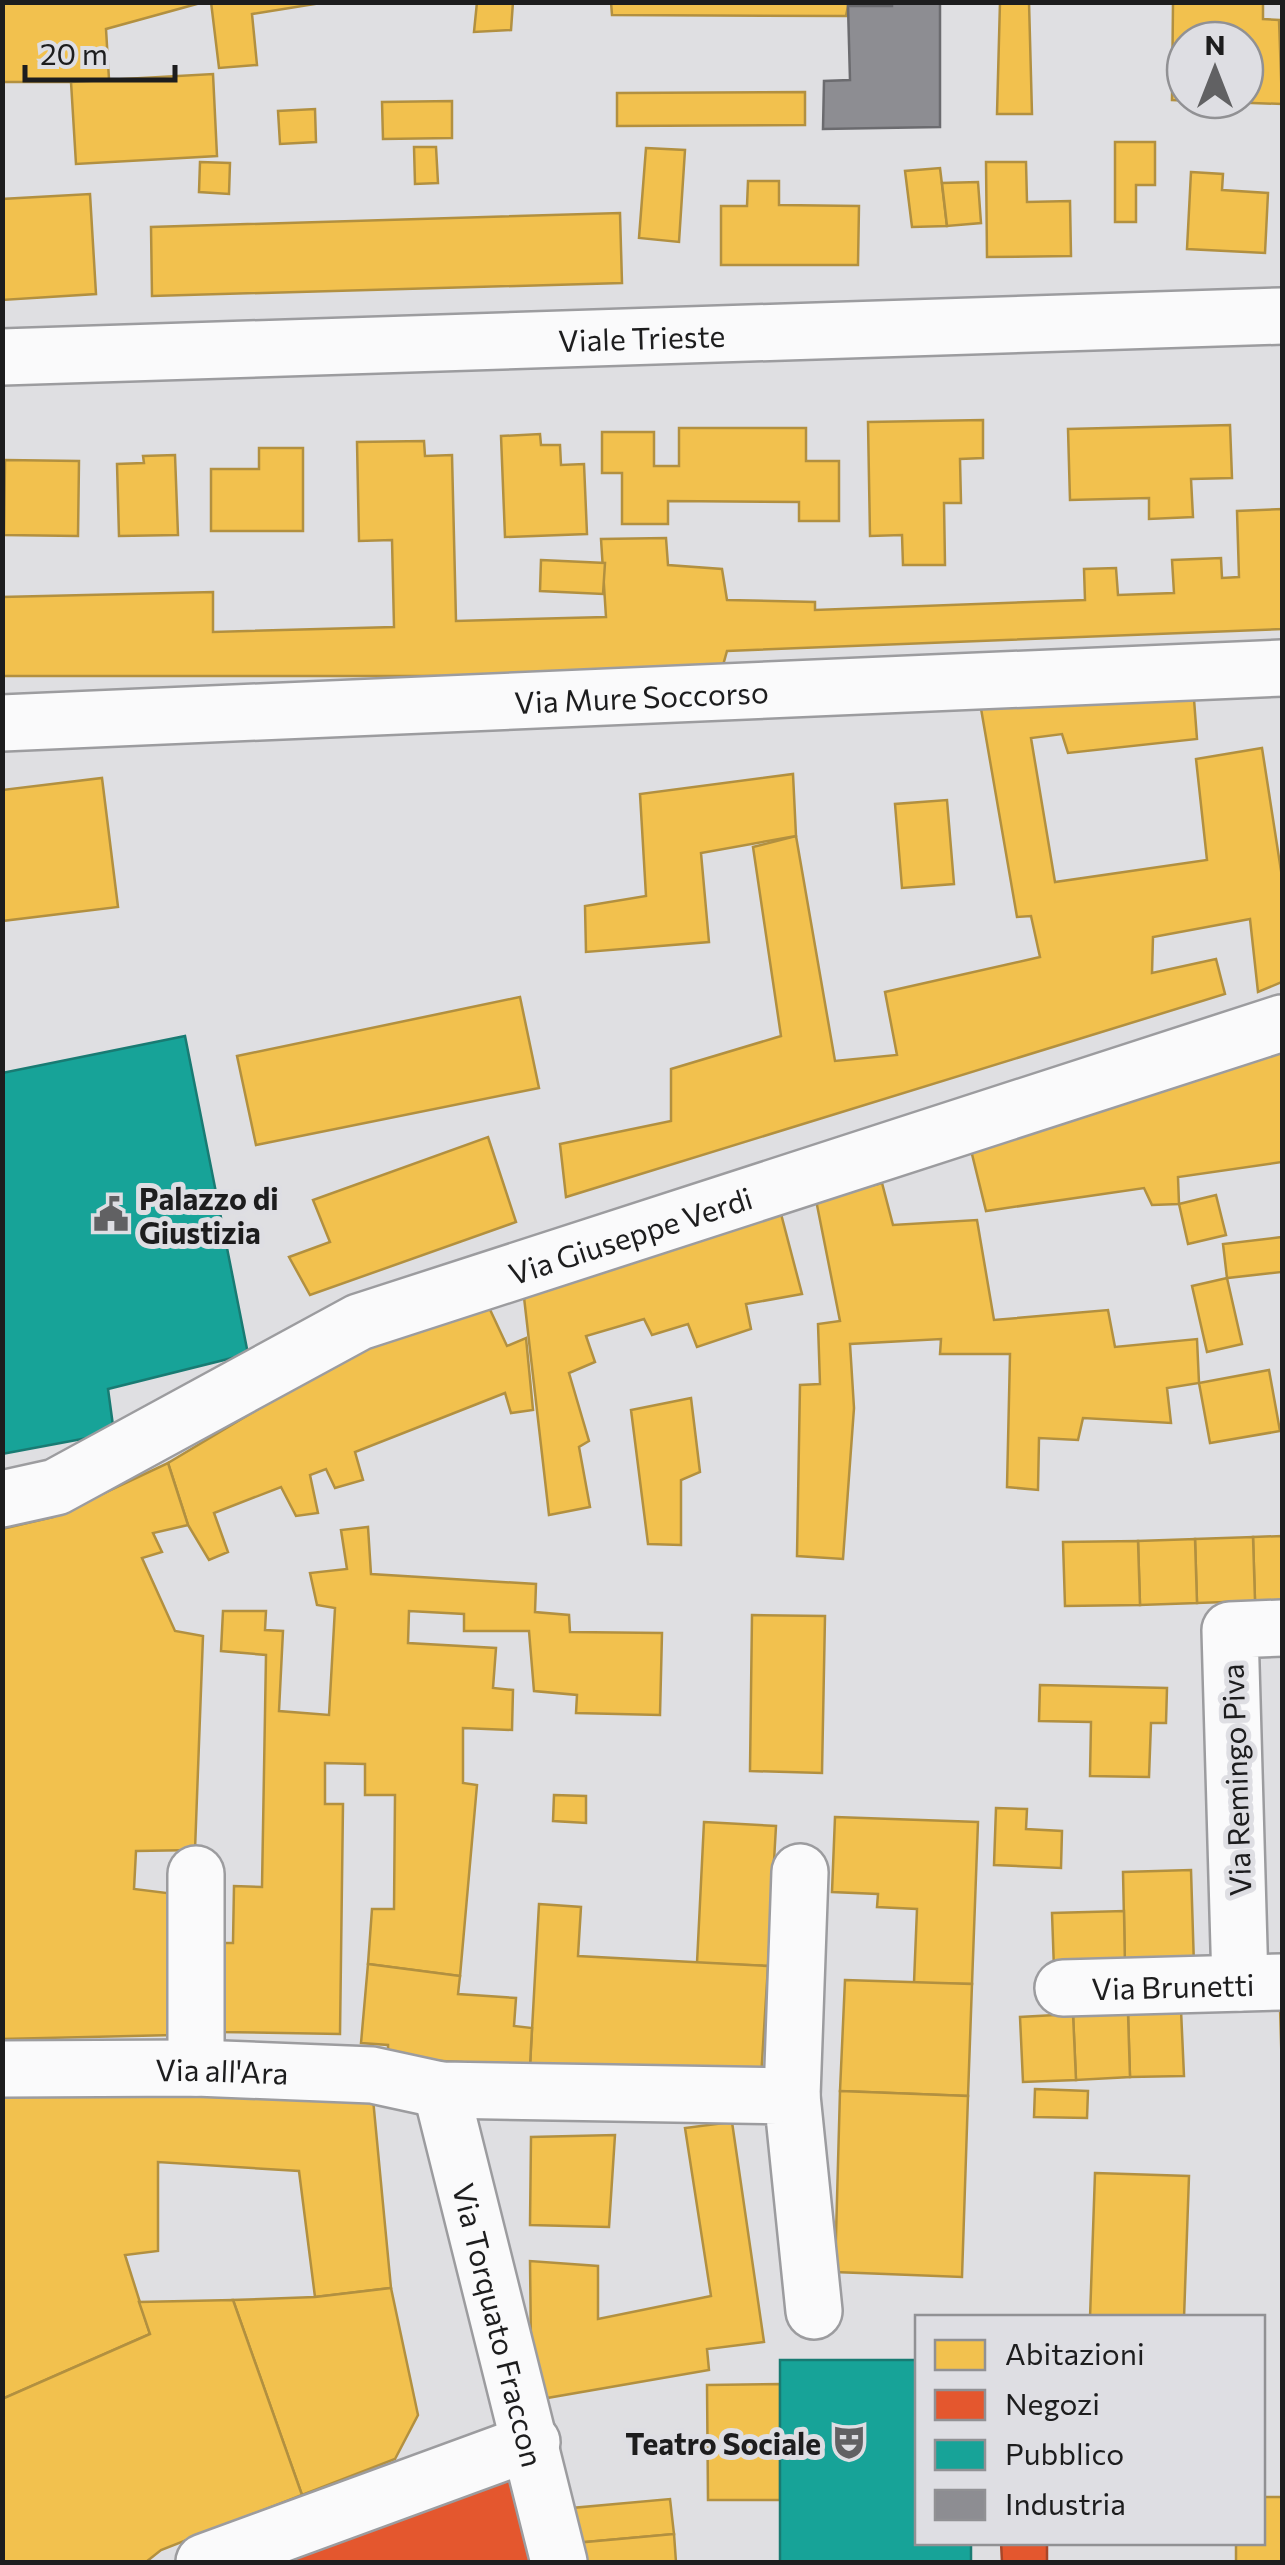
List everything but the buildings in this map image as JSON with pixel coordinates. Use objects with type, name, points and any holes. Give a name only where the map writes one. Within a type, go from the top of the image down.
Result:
[{"type":"street","name":"Viale Trieste","points":[[2,357],[1282,316]]},
{"type":"street","name":"Via Mure Soccorso","points":[[2,723],[1282,668]]},
{"type":"street","name":"Via Giuseppe Verdi","points":[[2,1499],[56,1487],[359,1322],[1282,1023]]},
{"type":"street","name":"Via Remingo Piva","points":[[1261,1982],[1230,1630],[1282,1628]]},
{"type":"street","points":[[800,1872],[792,2096],[814,2311]]},
{"type":"street","points":[[196,1874],[196,2068]]},
{"type":"street","name":"Via Brunetti","points":[[1063,1988],[1261,1982]]},
{"type":"street","name":"Via all'Ara","points":[[2,2069],[196,2068],[372,2075],[441,2090],[792,2096]]},
{"type":"street","name":"Via Torquato Fraccon","points":[[441,2090],[559,2562]]},
{"type":"street","points":[[204,2562],[532,2442]]},
{"type":"place","name":"Palazzo di Giustizia","points":[[111,1214]]},
{"type":"place","name":"Teatro Sociale","points":[[849,2442]]}]
